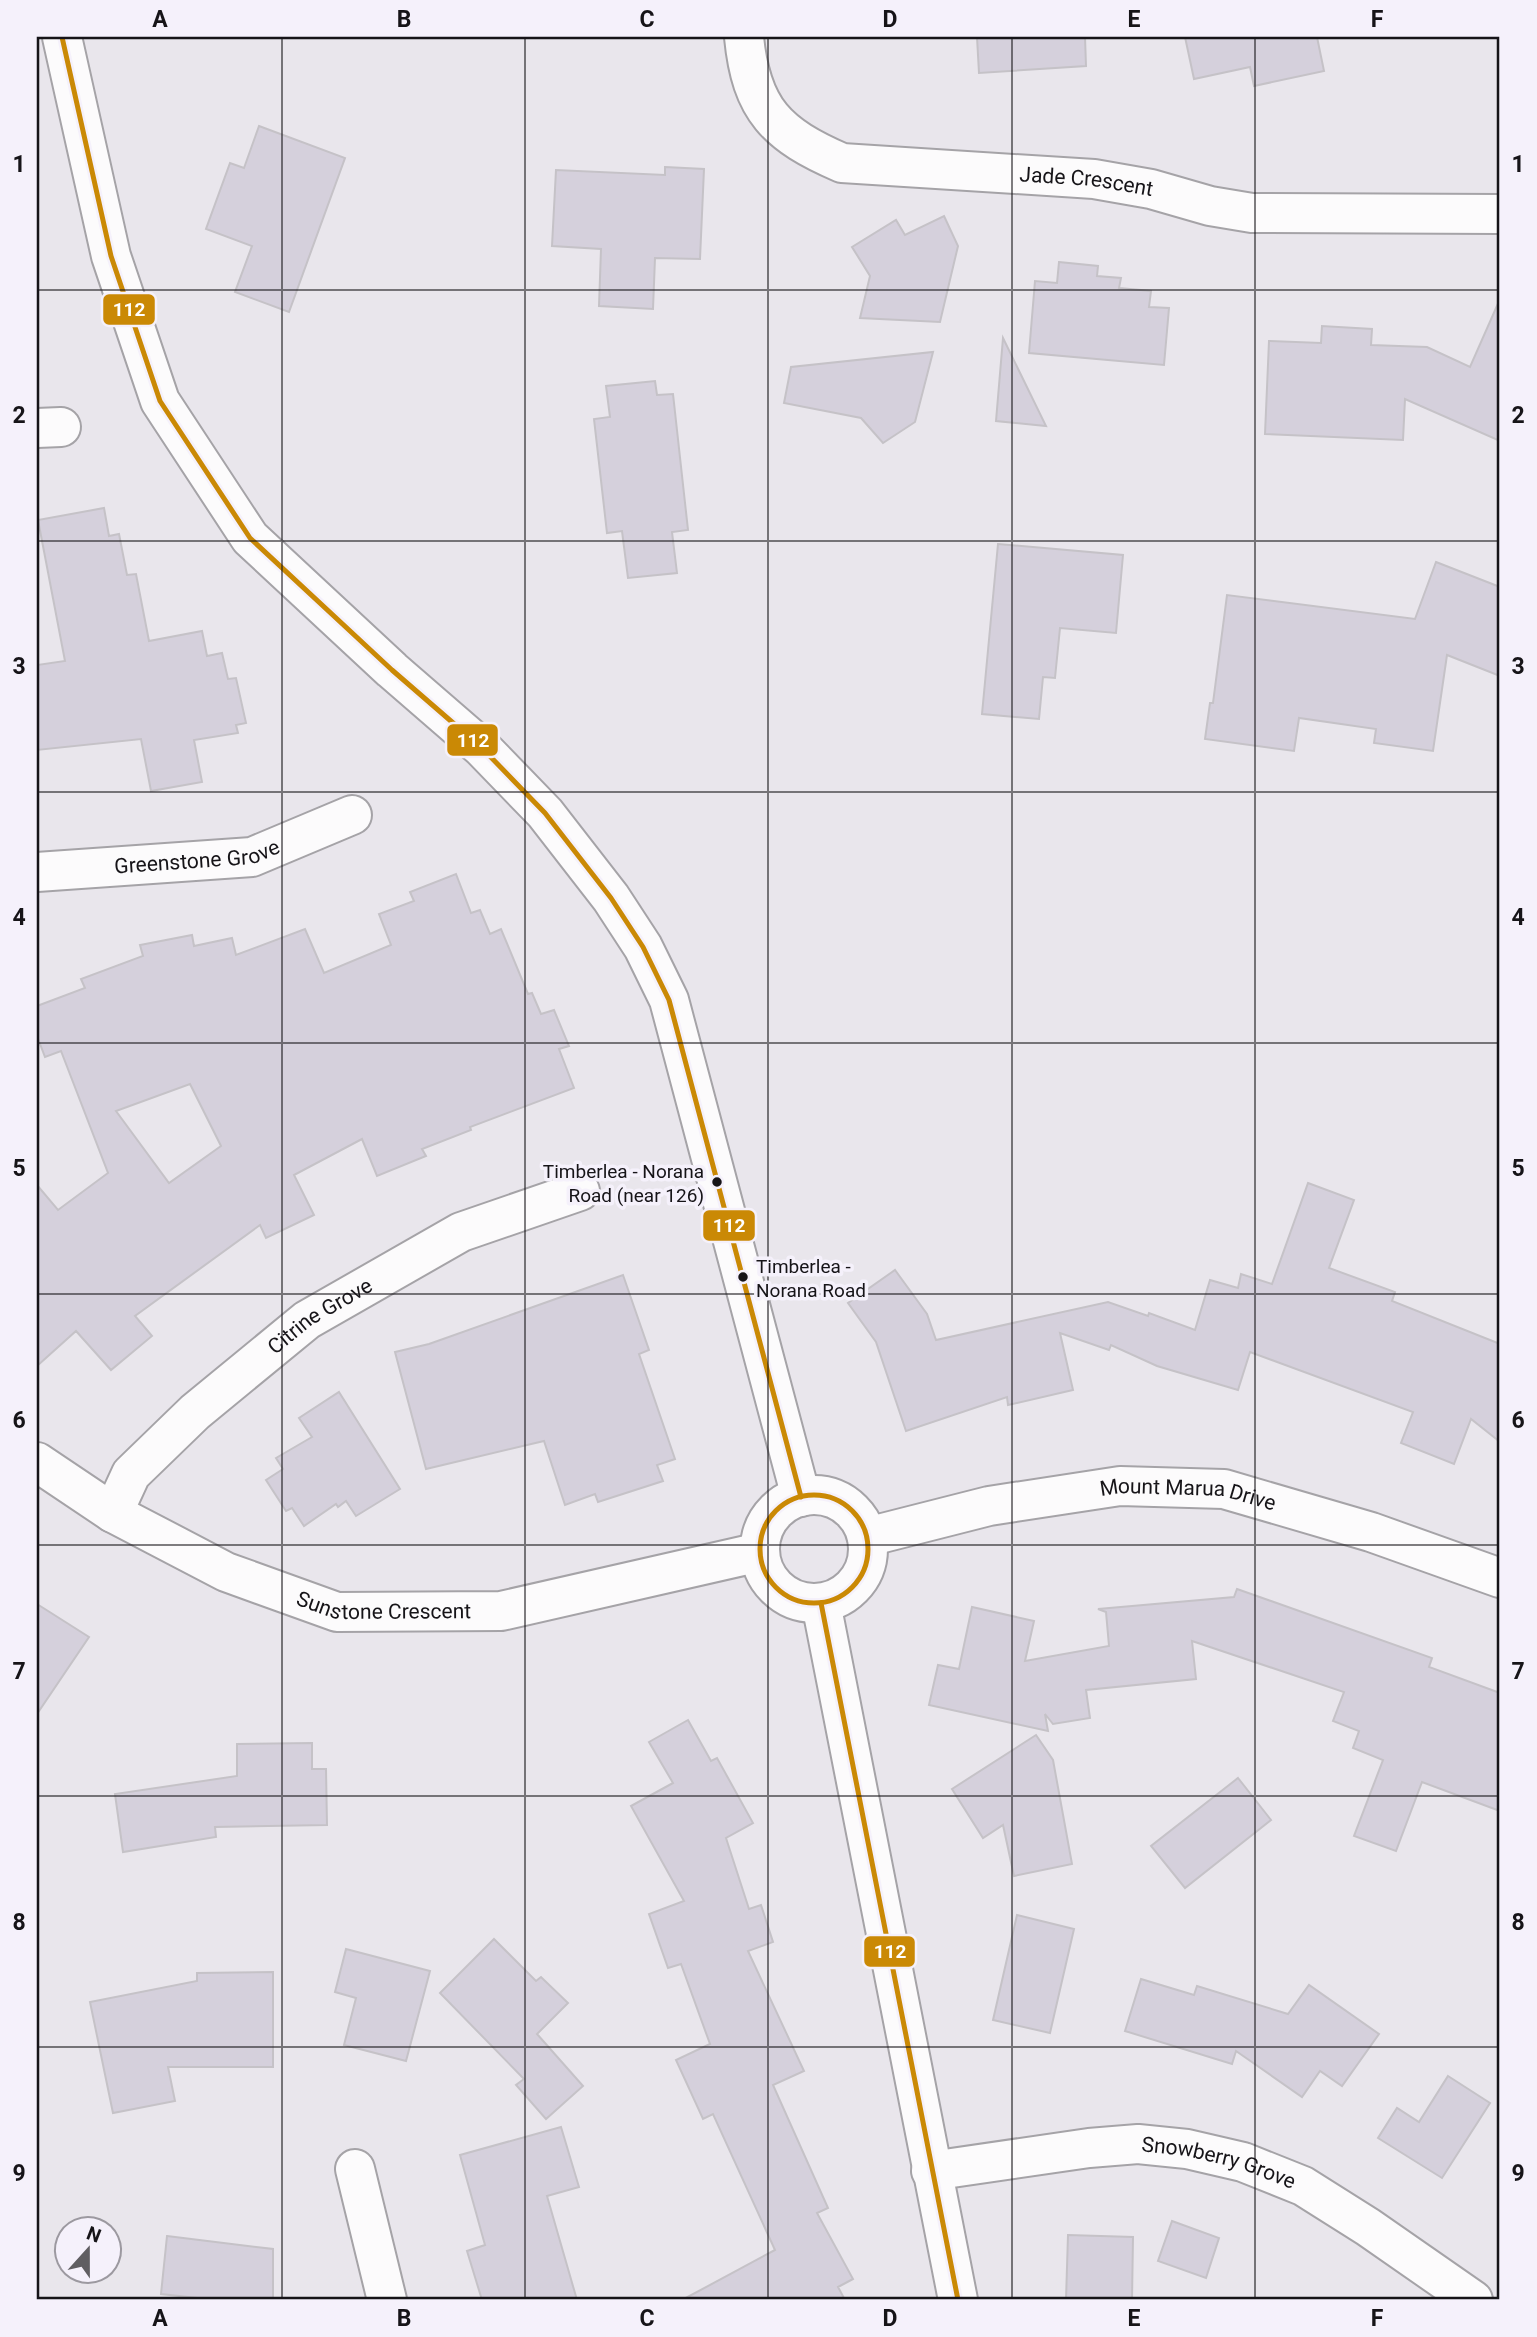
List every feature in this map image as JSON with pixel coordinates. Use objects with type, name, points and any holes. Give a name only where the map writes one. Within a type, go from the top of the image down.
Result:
[{"type":"street","points":[[62,37],[111,256],[160,401],[250,538],[392,670],[482,748],[545,813],[611,898],[643,947],[669,1000],[801,1497]]},
{"type":"street","name":"Jade Crescent","points":[[744,37],[746,60],[762,105],[785,133],[842,163],[1094,179],[1152,189],[1210,206],[1252,213],[1500,214]]},
{"type":"street","name":"Greenstone Grove","points":[[37,872],[252,858],[352,815]]},
{"type":"street","name":"Citrine Grove","points":[[113,1513],[131,1474],[195,1412],[307,1320],[461,1233],[580,1191]]},
{"type":"street","name":"Sunstone Crescent","points":[[37,1462],[113,1513],[226,1572],[337,1612],[501,1611],[760,1552]]},
{"type":"street","name":"Mount Marua Drive","points":[[867,1537],[989,1506],[1120,1486],[1224,1489],[1371,1532],[1500,1578]]},
{"type":"street","points":[[818,1495],[835,1499],[849,1508],[861,1521],[867,1537],[869,1555],[864,1573],[853,1588],[838,1598],[821,1603],[803,1603],[786,1596],[772,1585],[763,1569],[760,1552],[762,1533],[770,1516],[783,1504],[801,1497],[818,1495]]},
{"type":"street","points":[[821,1603],[958,2300]]},
{"type":"street","name":"Snowberry Grove","points":[[931,2172],[1088,2148],[1138,2144],[1187,2149],[1243,2162],[1303,2186],[1368,2227],[1473,2300]]},
{"type":"street","points":[[355,2169],[387,2300]]},
{"type":"building","points":[[977,37],[1085,37],[1086,66],[979,73]]},
{"type":"building","points":[[1185,37],[1317,37],[1324,71],[1254,86],[1250,67],[1194,79]]},
{"type":"building","points":[[259,126],[345,158],[289,312],[235,292],[252,246],[206,229],[230,163],[244,168]]},
{"type":"building","points":[[665,167],[704,169],[700,259],[655,258],[653,309],[599,306],[601,249],[552,246],[556,170],[665,175]]},
{"type":"building","points":[[944,216],[958,246],[940,322],[860,318],[870,276],[852,247],[896,220],[905,235]]},
{"type":"building","points":[[1059,262],[1098,266],[1097,276],[1121,278],[1119,288],[1151,291],[1149,307],[1169,308],[1164,365],[1029,353],[1035,281],[1057,283]]},
{"type":"building","points":[[1500,299],[1500,441],[1405,399],[1403,440],[1265,434],[1269,341],[1321,343],[1322,326],[1372,329],[1371,345],[1427,347],[1470,367]]},
{"type":"building","points":[[1003,338],[1046,426],[996,421]]},
{"type":"building","points":[[933,352],[915,422],[883,443],[861,418],[784,403],[791,367]]},
{"type":"building","points":[[655,381],[657,395],[673,394],[688,530],[672,532],[677,573],[628,578],[622,531],[607,533],[594,419],[610,417],[606,386]]},
{"type":"building","points":[[104,508],[109,536],[119,534],[127,575],[136,574],[149,641],[202,631],[207,656],[222,653],[228,679],[236,678],[246,723],[236,725],[238,733],[194,740],[202,782],[151,791],[141,739],[37,750],[37,665],[65,661],[38,520]]},
{"type":"building","points":[[998,544],[1123,555],[1116,633],[1060,628],[1055,678],[1043,677],[1039,719],[982,714]]},
{"type":"building","points":[[1436,562],[1500,587],[1500,676],[1447,655],[1433,751],[1374,743],[1376,729],[1299,718],[1294,751],[1205,739],[1210,703],[1213,703],[1227,595],[1415,619]]},
{"type":"building","points":[[456,874],[471,913],[480,910],[490,934],[501,929],[528,994],[532,993],[541,1014],[554,1010],[569,1046],[559,1049],[574,1088],[470,1127],[471,1130],[422,1149],[426,1156],[377,1176],[362,1139],[294,1175],[314,1215],[266,1238],[260,1225],[135,1316],[152,1336],[111,1370],[76,1331],[37,1366],[37,1185],[58,1210],[108,1173],[61,1051],[45,1057],[37,1036],[37,1006],[85,988],[81,979],[143,956],[140,945],[192,935],[194,946],[232,938],[236,955],[305,929],[324,973],[391,945],[379,914],[414,901],[410,892]],"holes":[[[190,1084],[221,1146],[169,1183],[116,1111]]]},
{"type":"building","points":[[1308,1183],[1354,1200],[1329,1268],[1395,1292],[1392,1301],[1500,1344],[1500,1442],[1471,1419],[1454,1464],[1401,1443],[1413,1412],[1250,1352],[1238,1390],[1157,1366],[1111,1345],[1109,1350],[1060,1333],[1073,1390],[1008,1405],[1007,1397],[906,1431],[876,1342],[848,1303],[895,1270],[927,1314],[936,1340],[1108,1302],[1195,1330],[1210,1280],[1238,1288],[1241,1274],[1272,1284]]},
{"type":"building","points":[[623,1275],[649,1350],[639,1354],[675,1459],[657,1465],[663,1481],[598,1502],[595,1494],[565,1505],[544,1441],[426,1469],[395,1352],[429,1344]]},
{"type":"building","points":[[339,1392],[400,1489],[356,1516],[346,1501],[338,1507],[336,1504],[304,1526],[292,1508],[286,1511],[266,1480],[283,1469],[276,1458],[312,1437],[299,1418]]},
{"type":"building","points":[[1237,1589],[1432,1658],[1429,1667],[1500,1693],[1500,1811],[1422,1782],[1396,1851],[1354,1836],[1383,1760],[1353,1748],[1359,1731],[1333,1721],[1344,1692],[1192,1641],[1196,1679],[1086,1690],[1090,1718],[1053,1724],[1045,1714],[1048,1731],[929,1705],[938,1665],[959,1669],[972,1607],[1034,1621],[1025,1661],[1109,1646],[1106,1612],[1098,1609],[1234,1597]]},
{"type":"building","points":[[37,1604],[89,1637],[37,1714]]},
{"type":"building","points":[[688,1720],[711,1761],[717,1758],[753,1823],[726,1838],[749,1909],[761,1905],[773,1942],[748,1951],[804,2071],[773,2085],[828,2208],[817,2213],[853,2279],[838,2287],[845,2300],[682,2300],[775,2250],[713,2114],[703,2119],[676,2060],[710,2044],[681,1964],[668,1968],[649,1914],[684,1901],[631,1806],[673,1783],[649,1742]]},
{"type":"building","points":[[1036,1735],[1053,1760],[1072,1864],[1014,1876],[1003,1825],[983,1838],[952,1789]]},
{"type":"building","points":[[312,1743],[312,1769],[326,1769],[327,1825],[215,1827],[216,1837],[123,1852],[115,1794],[237,1776],[237,1744]]},
{"type":"building","points":[[1238,1778],[1271,1820],[1185,1888],[1151,1846]]},
{"type":"building","points":[[1017,1915],[1074,1929],[1050,2033],[993,2020]]},
{"type":"building","points":[[494,1939],[536,1981],[541,1977],[568,2003],[537,2034],[583,2086],[546,2119],[516,2085],[524,2079],[440,1993]]},
{"type":"building","points":[[346,1949],[430,1971],[406,2061],[344,2045],[356,1998],[335,1992]]},
{"type":"building","points":[[273,1972],[273,2067],[168,2067],[175,2101],[113,2113],[90,2002],[197,1981],[197,1973]]},
{"type":"building","points":[[1141,1979],[1194,1995],[1197,1986],[1288,2014],[1309,1985],[1379,2034],[1342,2086],[1320,2071],[1302,2097],[1236,2051],[1232,2064],[1125,2031]]},
{"type":"building","points":[[1448,2076],[1490,2103],[1442,2178],[1378,2138],[1397,2108],[1419,2122]]},
{"type":"building","points":[[561,2127],[579,2187],[547,2196],[577,2300],[482,2300],[467,2251],[485,2245],[460,2155]]},
{"type":"building","points":[[1172,2221],[1219,2238],[1206,2278],[1158,2261]]},
{"type":"building","points":[[1068,2235],[1133,2237],[1132,2300],[1066,2300]]},
{"type":"building","points":[[167,2236],[273,2249],[273,2300],[216,2300],[161,2294]]},
{"type":"transit line","name":"112","points":[[62,37],[111,256],[160,401],[250,538],[392,670],[482,748],[545,813],[611,898],[643,947],[669,1000],[801,1497]]},
{"type":"transit line","name":"112","points":[[814,1495],[835,1499],[852,1511],[864,1528],[868,1549],[864,1570],[852,1587],[835,1599],[814,1603],[793,1599],[776,1587],[764,1570],[760,1549],[764,1528],[776,1511],[793,1499],[814,1495]]},
{"type":"transit line","name":"112","points":[[821,1603],[958,2300]]},
{"type":"place","name":"Timberlea - Norana Road (near 126)","points":[[717,1182]]},
{"type":"place","name":"Timberlea - Norana Road","points":[[743,1277]]}]
